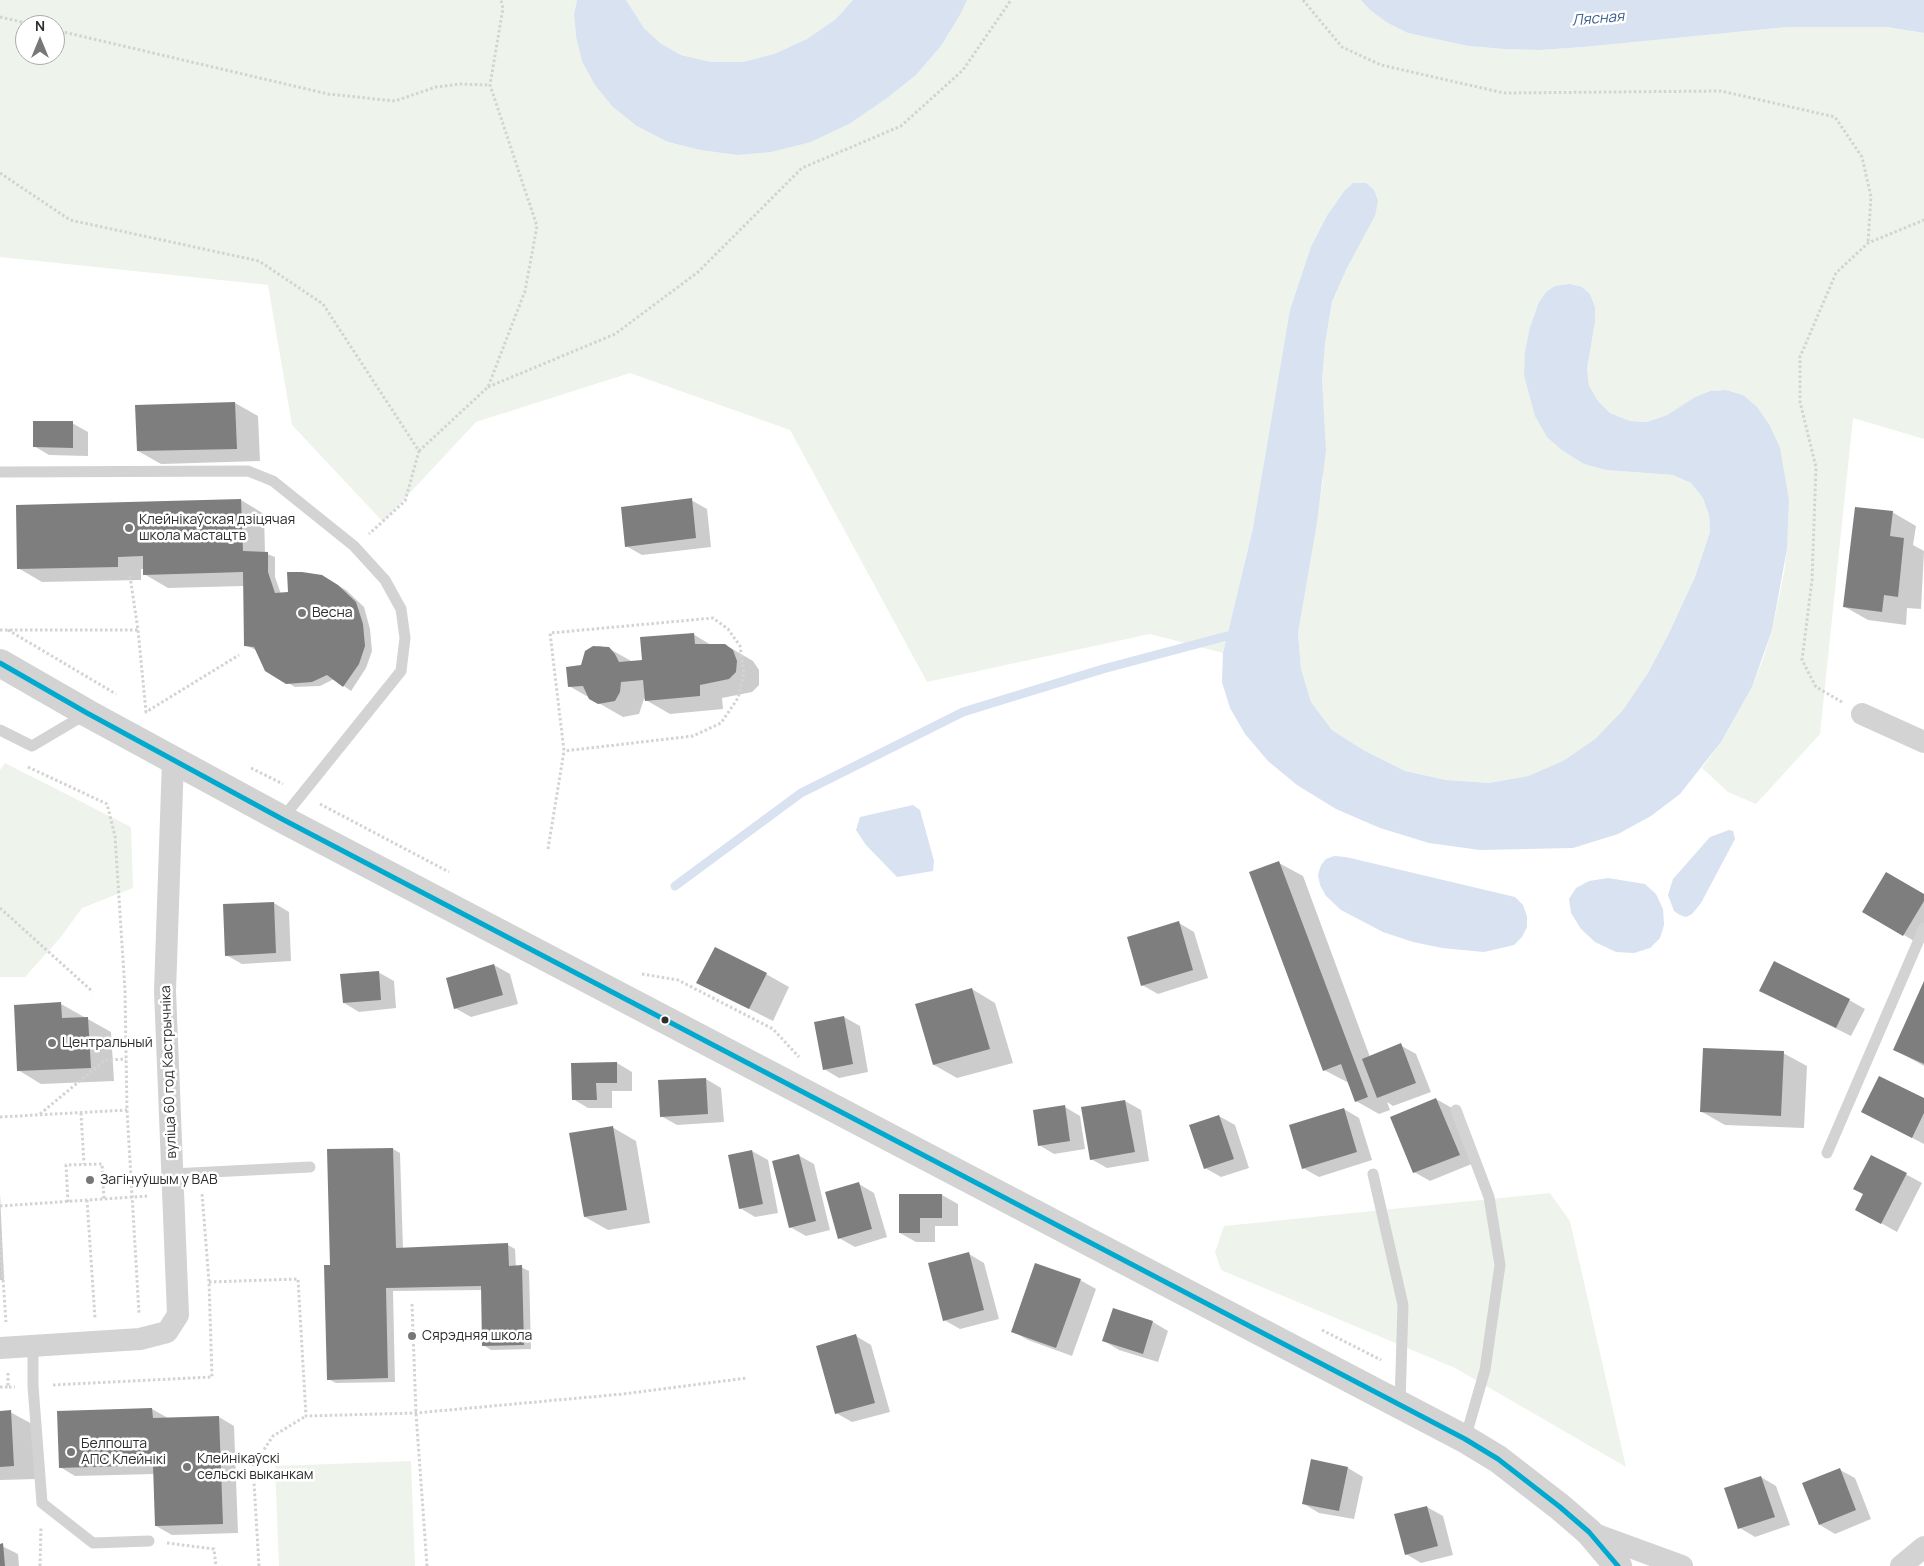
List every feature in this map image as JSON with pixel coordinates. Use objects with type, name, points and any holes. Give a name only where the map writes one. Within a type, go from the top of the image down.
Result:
[{"type":"street","points":[[0,663],[87,713],[282,819],[1465,1439],[1530,1482],[1589,1532],[1618,1566]]},
{"type":"street","points":[[1862,714],[1924,742]]},
{"type":"street","name":"вуліца 60 год Кастрычніка","points":[[4,1348],[140,1339],[167,1332],[178,1315],[165,991],[173,760]]},
{"type":"street","points":[[1589,1532],[1682,1566]]},
{"type":"street","points":[[1901,1566],[1924,1547]]},
{"type":"lane","points":[[0,472],[248,471],[273,481],[354,546],[385,580],[401,609],[405,638],[401,671],[282,819]]},
{"type":"lane","points":[[0,730],[32,746],[87,713]]},
{"type":"lane","points":[[1827,1153],[1924,928]]},
{"type":"lane","points":[[1456,1110],[1490,1197],[1500,1265],[1485,1370],[1465,1439]]},
{"type":"lane","points":[[173,1184],[310,1167]]},
{"type":"lane","points":[[1373,1174],[1403,1305],[1400,1405]]},
{"type":"lane","points":[[33,1346],[33,1386],[42,1503],[93,1543],[149,1541]]},
{"type":"path","points":[[488,387],[525,291],[538,226],[490,85],[503,8],[501,0]]},
{"type":"path","points":[[354,546],[406,501],[419,451],[488,387],[615,334],[698,272],[802,168],[901,126],[963,70],[1011,0]]},
{"type":"path","points":[[1304,1],[1342,47],[1381,64],[1504,93],[1721,91],[1835,117],[1862,158],[1871,197],[1868,243]]},
{"type":"path","points":[[0,17],[15,21]]},
{"type":"path","points":[[65,32],[328,94],[394,101],[436,87],[460,84],[490,85]]},
{"type":"path","points":[[0,173],[70,220],[259,261],[324,304],[419,451]]},
{"type":"path","points":[[1862,714],[1816,687],[1802,660],[1812,580],[1816,467],[1800,402],[1800,357],[1836,273],[1868,243],[1924,220]]},
{"type":"path","points":[[130,576],[138,630],[146,712],[239,655]]},
{"type":"path","points":[[548,849],[564,751],[550,634],[713,618],[728,629],[740,646],[744,673],[738,698],[721,723],[693,736],[564,751]]},
{"type":"path","points":[[0,630],[138,630]]},
{"type":"path","points":[[27,767],[107,804],[115,836],[125,991],[127,1110],[140,1339]]},
{"type":"path","points":[[0,908],[93,992]]},
{"type":"path","points":[[40,1115],[105,1060],[126,1059]]},
{"type":"path","points":[[0,1117],[127,1110]]},
{"type":"path","points":[[80,1113],[84,1164]]},
{"type":"path","points":[[68,1202],[66,1165],[102,1164],[104,1199]]},
{"type":"path","points":[[0,1206],[132,1197],[173,1184],[203,1193],[212,1377],[0,1387]]},
{"type":"path","points":[[87,1200],[96,1341]]},
{"type":"path","points":[[0,1235],[4,1348],[8,1387]]},
{"type":"path","points":[[208,1282],[298,1279],[306,1416]]},
{"type":"path","points":[[412,1304],[416,1413],[427,1566]]},
{"type":"path","points":[[260,1566],[253,1466],[273,1436],[306,1416],[416,1413],[623,1394],[747,1378]]},
{"type":"path","points":[[40,1566],[42,1503]]},
{"type":"path","points":[[149,1541],[214,1549],[216,1566]]},
{"type":"shaded area","points":[[0,0],[577,0],[574,14],[576,36],[668,142],[700,150],[737,155],[811,142],[849,124],[886,99],[916,75],[941,46],[967,0],[1361,0],[1370,10],[1408,33],[1468,46],[1504,49],[1539,50],[1584,47],[1787,27],[1887,27],[1924,33],[1924,439],[1853,418],[1820,734],[1756,804],[1728,792],[1702,768],[1721,742],[1752,687],[1763,659],[1772,630],[1784,573],[1789,500],[1743,395],[1726,390],[1710,391],[1695,397],[1667,415],[1647,422],[1630,421],[1610,413],[1598,401],[1589,386],[1587,369],[1595,322],[1595,307],[1590,294],[1582,287],[1546,292],[1539,302],[1530,327],[1563,451],[1584,464],[1606,470],[1673,475],[1691,483],[1703,498],[1709,515],[1710,532],[1695,577],[1648,673],[1623,710],[1595,739],[1563,761],[1528,776],[1489,783],[1446,780],[1405,771],[1365,751],[1332,730],[1311,702],[1301,669],[1298,633],[1323,480],[1322,381],[1325,344],[1332,303],[1347,268],[1375,216],[1353,183],[1345,190],[1328,214],[1223,653],[1150,634],[927,682],[790,430],[630,373],[476,422],[383,522],[292,425],[268,285],[0,257]]},
{"type":"shaded area","points":[[626,0],[853,0],[836,19],[807,39],[774,54],[743,62],[711,62],[681,55],[660,43],[644,28]]},
{"type":"shaded area","points":[[5,763],[131,827],[133,888],[82,908],[61,937],[25,977],[0,977],[0,770]]},
{"type":"shaded area","points":[[1550,1193],[1570,1221],[1626,1467],[1455,1368],[1221,1270],[1215,1252],[1224,1226]]},
{"type":"shaded area","points":[[411,1461],[415,1566],[279,1566],[275,1466]]},
{"type":"water","points":[[577,0],[626,0],[644,28],[660,43],[681,55],[711,62],[743,62],[774,54],[807,39],[836,19],[853,0],[967,0],[941,46],[916,75],[886,99],[849,124],[811,142],[771,152],[737,155],[700,150],[668,142],[637,126],[613,107],[595,85],[582,61],[576,36],[574,14]]},
{"type":"water","name":"Лясная","points":[[1361,0],[1924,0],[1924,33],[1887,27],[1787,27],[1584,47],[1539,50],[1504,49],[1468,46],[1408,33],[1388,23],[1370,10]]},
{"type":"water","points":[[1353,183],[1366,183],[1374,190],[1378,201],[1375,216],[1347,268],[1332,302],[1325,344],[1322,381],[1326,450],[1317,522],[1298,633],[1301,669],[1311,702],[1332,730],[1365,751],[1405,771],[1446,780],[1489,783],[1528,776],[1563,761],[1595,739],[1623,710],[1648,673],[1695,577],[1710,532],[1709,515],[1703,498],[1691,483],[1673,475],[1606,470],[1584,464],[1563,451],[1547,437],[1535,416],[1524,375],[1525,352],[1530,327],[1539,302],[1546,292],[1555,286],[1570,284],[1582,287],[1590,294],[1595,307],[1595,322],[1587,369],[1589,386],[1598,401],[1610,413],[1630,421],[1647,422],[1667,415],[1695,397],[1710,391],[1726,390],[1743,395],[1757,407],[1770,426],[1780,448],[1789,500],[1787,549],[1772,630],[1752,687],[1721,742],[1680,794],[1651,816],[1618,834],[1573,848],[1480,850],[1429,843],[1380,828],[1336,809],[1297,785],[1268,761],[1245,734],[1230,708],[1222,682],[1223,653],[1253,528],[1290,310],[1311,247],[1328,214],[1345,190]]},
{"type":"water","points":[[913,805],[920,810],[934,861],[933,871],[897,877],[866,845],[856,830],[860,817]]},
{"type":"water","points":[[1729,830],[1733,831],[1735,839],[1701,903],[1692,914],[1686,917],[1680,915],[1674,911],[1668,895],[1673,879],[1710,837]]},
{"type":"water","points":[[1334,856],[1346,857],[1515,897],[1523,905],[1527,916],[1527,927],[1522,937],[1514,945],[1484,952],[1442,948],[1413,942],[1383,932],[1341,910],[1326,896],[1320,885],[1318,875],[1321,865],[1326,859]]},
{"type":"water","points":[[1608,878],[1645,884],[1656,894],[1663,909],[1664,925],[1660,938],[1650,948],[1634,953],[1616,952],[1595,942],[1581,929],[1571,913],[1569,899],[1576,888],[1589,881]]},
{"type":"building","points":[[235,402],[237,449],[137,451],[135,405]]},
{"type":"building","points":[[33,421],[73,421],[73,448],[33,447]]},
{"type":"building","points":[[692,498],[696,538],[625,547],[621,507]]},
{"type":"building","points":[[241,499],[243,551],[268,552],[268,572],[275,593],[288,592],[287,572],[302,572],[322,575],[338,585],[356,602],[363,624],[365,646],[359,664],[343,687],[327,675],[312,682],[286,684],[265,671],[254,647],[244,646],[243,572],[143,575],[143,556],[118,557],[118,567],[17,569],[16,505]]},
{"type":"building","points":[[1855,507],[1893,511],[1890,536],[1904,538],[1898,597],[1884,595],[1882,612],[1843,607]]},
{"type":"building","points":[[694,633],[695,644],[725,644],[733,650],[737,661],[736,672],[729,679],[700,685],[700,696],[645,701],[643,680],[621,682],[620,692],[615,701],[598,704],[589,699],[583,686],[568,687],[566,667],[581,665],[585,651],[593,646],[609,647],[619,662],[642,660],[640,637]]},
{"type":"building","points":[[1279,861],[1368,1097],[1355,1102],[1341,1064],[1323,1071],[1249,872]]},
{"type":"building","points":[[1886,872],[1924,894],[1924,901],[1903,936],[1862,912]]},
{"type":"building","points":[[274,902],[276,953],[225,956],[223,904]]},
{"type":"building","points":[[1179,921],[1193,970],[1141,986],[1127,937]]},
{"type":"building","points":[[715,947],[767,973],[749,1009],[696,983]]},
{"type":"building","points":[[1774,961],[1850,999],[1836,1028],[1759,991]]},
{"type":"building","points":[[494,964],[503,995],[454,1009],[446,978]]},
{"type":"building","points":[[379,971],[381,1000],[343,1003],[340,974]]},
{"type":"building","points":[[1924,981],[1924,1064],[1893,1050]]},
{"type":"building","points":[[972,988],[990,1049],[933,1065],[915,1004]]},
{"type":"building","name":"Центральный","points":[[61,1002],[62,1018],[88,1017],[91,1068],[17,1071],[14,1005]]},
{"type":"building","points":[[844,1016],[853,1064],[823,1070],[814,1022]]},
{"type":"building","points":[[1401,1043],[1416,1083],[1377,1098],[1362,1059]]},
{"type":"building","points":[[1703,1048],[1784,1051],[1781,1116],[1700,1112]]},
{"type":"building","points":[[617,1062],[617,1083],[596,1083],[597,1100],[572,1100],[571,1063]]},
{"type":"building","points":[[1879,1076],[1924,1098],[1924,1113],[1912,1138],[1861,1112]]},
{"type":"building","points":[[706,1078],[708,1114],[660,1117],[658,1080]]},
{"type":"building","points":[[1436,1098],[1460,1155],[1413,1173],[1390,1117]]},
{"type":"building","points":[[1125,1100],[1135,1152],[1090,1160],[1081,1107]]},
{"type":"building","points":[[1065,1105],[1070,1141],[1038,1146],[1033,1110]]},
{"type":"building","points":[[1344,1108],[1357,1152],[1302,1169],[1289,1125]]},
{"type":"building","points":[[1219,1115],[1234,1159],[1204,1169],[1189,1125]]},
{"type":"building","points":[[613,1126],[627,1210],[584,1217],[569,1133]]},
{"type":"building","points":[[393,1148],[396,1248],[508,1243],[509,1266],[522,1265],[524,1345],[482,1346],[481,1286],[386,1288],[388,1378],[327,1380],[324,1265],[330,1265],[327,1149]]},
{"type":"building","points":[[752,1150],[763,1204],[739,1209],[728,1155]]},
{"type":"building","points":[[799,1154],[816,1221],[789,1228],[772,1161]]},
{"type":"building","points":[[1871,1155],[1907,1173],[1881,1224],[1855,1210],[1863,1194],[1853,1189]]},
{"type":"building","points":[[859,1182],[872,1229],[838,1239],[825,1192]]},
{"type":"building","points":[[899,1194],[942,1194],[942,1218],[920,1218],[920,1233],[899,1233]]},
{"type":"building","points":[[969,1252],[984,1310],[943,1321],[928,1263]]},
{"type":"building","points":[[1035,1263],[1081,1279],[1056,1348],[1011,1332]]},
{"type":"building","points":[[1113,1308],[1153,1321],[1143,1354],[1102,1341]]},
{"type":"building","points":[[856,1334],[875,1403],[835,1414],[816,1346]]},
{"type":"building","name":"Клейнікаўскі сельскі выканкам","points":[[152,1408],[153,1418],[219,1416],[223,1524],[155,1526],[153,1465],[59,1468],[57,1411]]},
{"type":"building","points":[[11,1410],[14,1466],[0,1467],[0,1411]]},
{"type":"building","points":[[1311,1459],[1348,1467],[1339,1511],[1302,1504]]},
{"type":"building","points":[[1840,1468],[1856,1510],[1819,1525],[1802,1483]]},
{"type":"building","points":[[1761,1476],[1775,1517],[1738,1529],[1724,1488]]},
{"type":"building","points":[[1427,1506],[1438,1546],[1405,1555],[1394,1514]]},
{"type":"building","points":[[3,1543],[5,1566],[0,1566],[0,1544]]},
{"type":"waterway","points":[[675,886],[801,793],[963,712],[1103,669],[1227,636]]},
{"type":"transit line","points":[[0,663],[87,713],[282,819],[1465,1439],[1498,1459],[1560,1507],[1589,1532],[1618,1566]]},
{"type":"place","name":"Клейнікаўская дзіцячая школа мастацтв","points":[[129,528]]},
{"type":"place","name":"Весна","points":[[302,613]]},
{"type":"place","name":"Центральный","points":[[52,1043]]},
{"type":"place","name":"Загінуўшым у ВАВ","points":[[90,1180]]},
{"type":"place","name":"Сярэдняя школа","points":[[412,1336]]},
{"type":"place","name":"Белпошта АПС Клейнікі","points":[[71,1452]]},
{"type":"place","name":"Клейнікаўскі сельскі выканкам","points":[[187,1467]]}]
